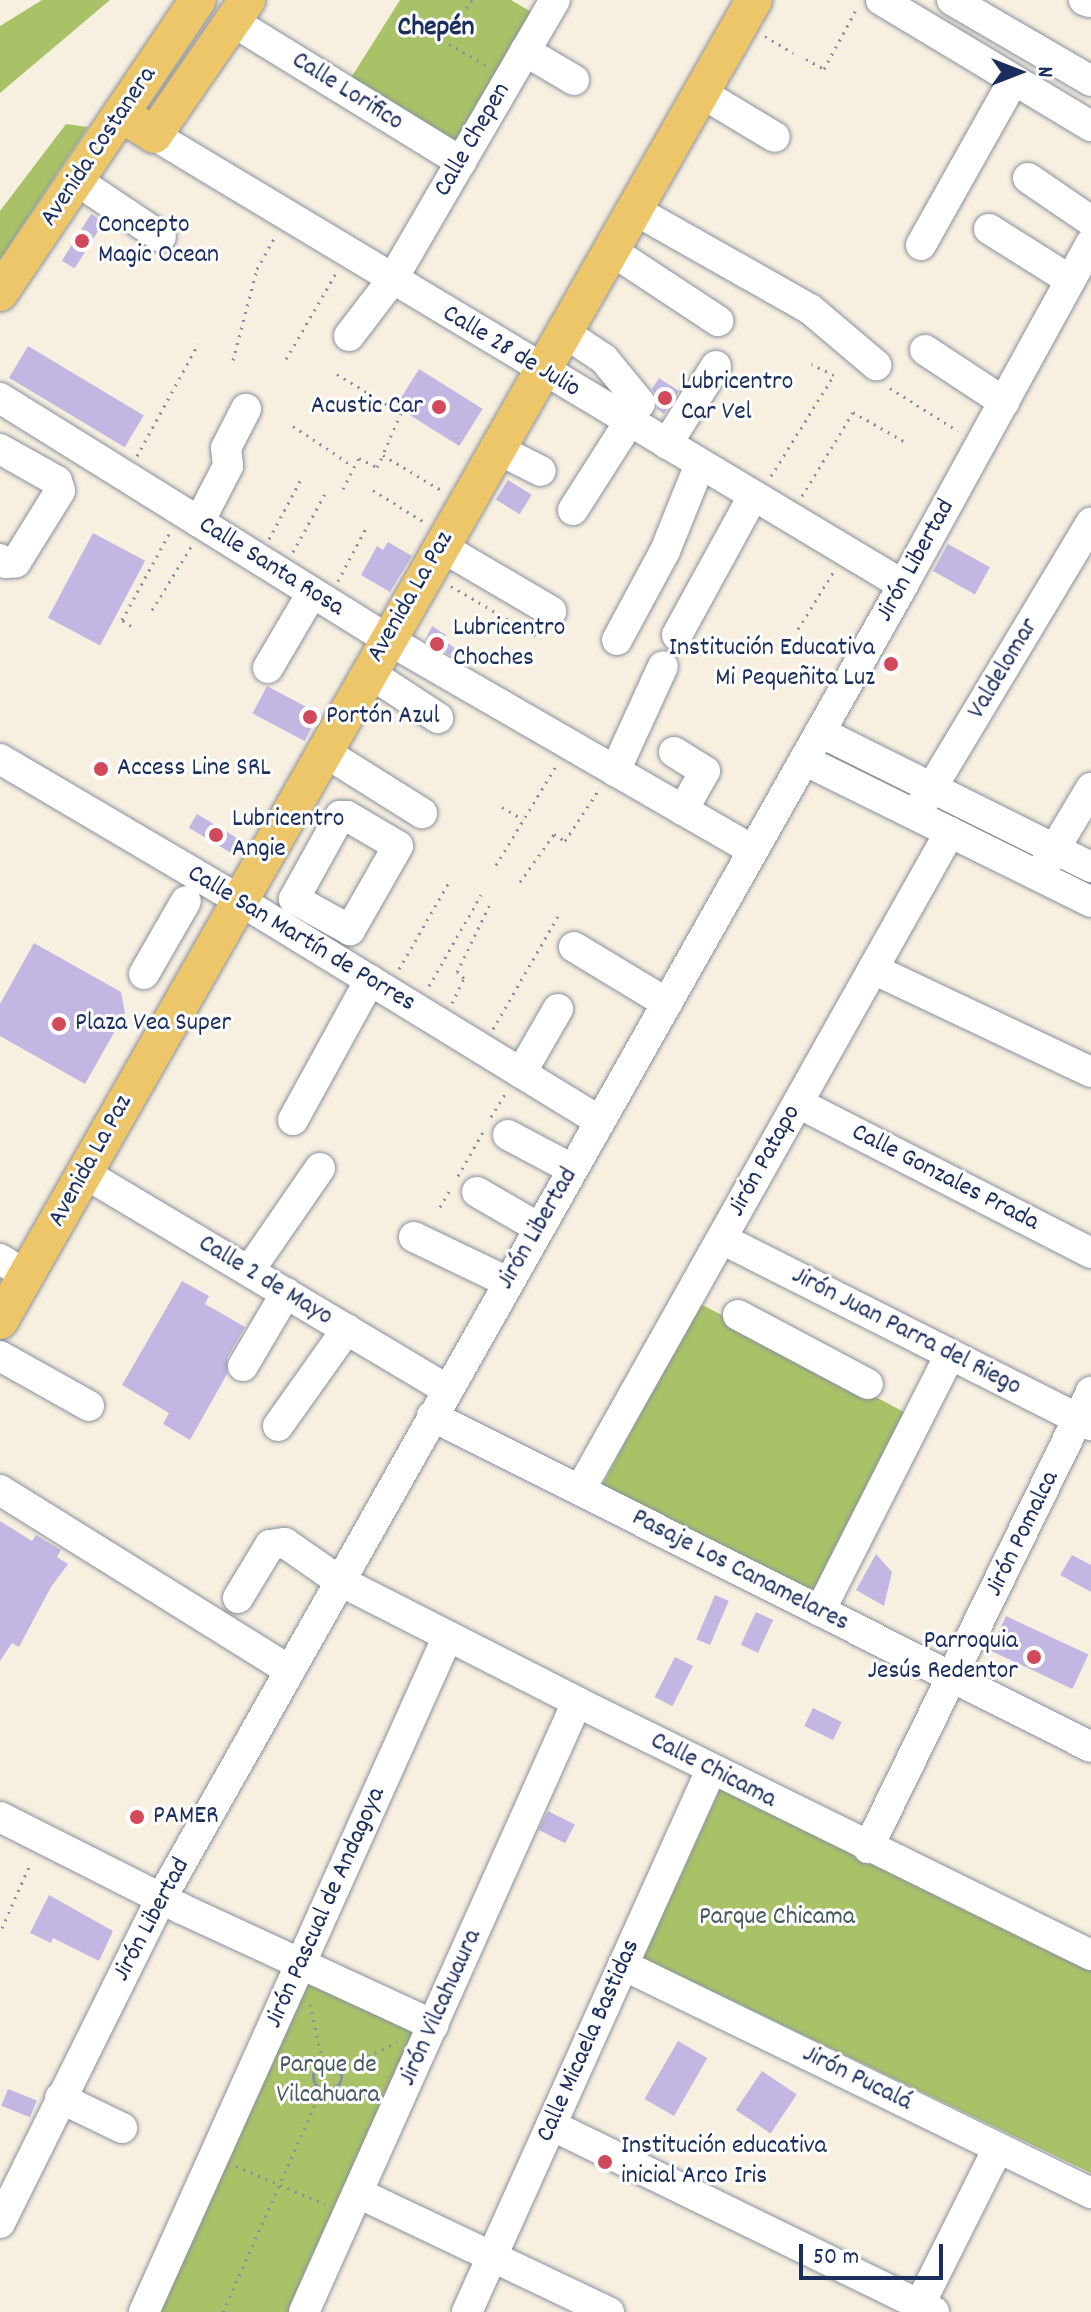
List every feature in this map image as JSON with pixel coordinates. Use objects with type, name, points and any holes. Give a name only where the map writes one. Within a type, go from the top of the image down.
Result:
[{"type":"main road","name":"Avenida Costanera","points":[[0,293],[198,0]]},
{"type":"main road","name":"Avenida Costanera","points":[[154,135],[240,10]]},
{"type":"main road","name":"Avenida La Paz","points":[[0,1321],[13,1268],[84,1173],[540,369],[748,10]]},
{"type":"main road","name":"Calle 28 de Julio","points":[[121,114],[154,135]]},
{"type":"street","points":[[881,0],[1091,126]]},
{"type":"street","points":[[952,0],[1091,81]]},
{"type":"street","name":"Calle Chepen","points":[[349,336],[392,280],[461,162],[525,51],[542,5]]},
{"type":"street","name":"Calle Lorifico","points":[[240,10],[461,162]]},
{"type":"street","points":[[525,51],[574,80]]},
{"type":"street","points":[[921,245],[1013,81]]},
{"type":"street","points":[[700,92],[775,137]]},
{"type":"street","name":"Calle 28 de Julio","points":[[154,135],[540,369],[634,412],[667,444],[903,585]]},
{"type":"street","points":[[1028,178],[1091,221]]},
{"type":"street","points":[[76,180],[161,237]]},
{"type":"street","points":[[633,209],[810,309],[883,376]]},
{"type":"street","points":[[989,229],[1070,280]]},
{"type":"street","name":"Jirón Libertad","points":[[3,2205],[162,1897],[288,1669],[903,585],[1091,243]]},
{"type":"street","points":[[609,249],[718,321]]},
{"type":"street","points":[[562,331],[604,359],[634,412],[573,510]]},
{"type":"street","points":[[925,350],[1004,402]]},
{"type":"street","points":[[667,444],[716,366]]},
{"type":"street","name":"Calle Santa Rosa","points":[[0,398],[387,639],[753,850]]},
{"type":"street","points":[[195,519],[228,466],[226,448],[246,409]]},
{"type":"street","points":[[0,559],[6,563],[16,562],[60,491],[57,481],[10,454],[44,425]]},
{"type":"street","points":[[495,448],[541,471]]},
{"type":"street","points":[[617,640],[665,551],[700,464]]},
{"type":"street","points":[[677,635],[755,497]]},
{"type":"street","name":"Valdelomar","points":[[916,814],[1091,523]]},
{"type":"street","points":[[437,551],[546,625]]},
{"type":"street","points":[[268,668],[319,597]]},
{"type":"street","points":[[613,770],[663,666]]},
{"type":"street","points":[[368,672],[438,718]]},
{"type":"street","points":[[820,732],[1091,867]]},
{"type":"street","points":[[323,751],[422,813]]},
{"type":"street","points":[[674,752],[705,771],[683,810]]},
{"type":"street","name":"Calle San Martín de Porres","points":[[0,759],[239,900],[600,1121]]},
{"type":"street","points":[[804,760],[1091,902]]},
{"type":"street","points":[[1038,876],[1091,788]]},
{"type":"street","name":"Jirón Patapo","points":[[580,1490],[950,832]]},
{"type":"street","points":[[144,974],[186,901]]},
{"type":"street","points":[[292,933],[313,911]]},
{"type":"street","points":[[164,941],[204,963]]},
{"type":"street","points":[[574,947],[667,1003]]},
{"type":"street","points":[[873,969],[1091,1072]]},
{"type":"street","points":[[293,1120],[378,986]]},
{"type":"street","points":[[520,1072],[558,1009]]},
{"type":"street","name":"Calle Gonzales Prada","points":[[798,1103],[1091,1253]]},
{"type":"street","points":[[508,1135],[572,1169]]},
{"type":"street","points":[[249,1271],[320,1168]]},
{"type":"street","name":"Calle 2 de Mayo","points":[[84,1173],[447,1389]]},
{"type":"street","points":[[477,1192],[539,1228]]},
{"type":"street","points":[[414,1237],[508,1282]]},
{"type":"street","name":"Jirón Juan Parra del Riego","points":[[722,1239],[950,1355],[1087,1412]]},
{"type":"street","points":[[243,1366],[286,1293]]},
{"type":"street","points":[[738,1315],[868,1384]]},
{"type":"street","points":[[278,1426],[347,1329]]},
{"type":"street","points":[[820,1611],[950,1355]]},
{"type":"street","points":[[0,1356],[89,1406]]},
{"type":"street","name":"Jirón Pomalca","points":[[868,1848],[1087,1412]]},
{"type":"street","name":"Pasaje Los Canamelares","points":[[432,1416],[1091,1747]]},
{"type":"street","points":[[0,1490],[288,1669]]},
{"type":"street","name":"Calle Chicama","points":[[238,1598],[265,1552],[276,1542],[285,1543],[338,1580],[711,1770],[1091,1955]]},
{"type":"street","name":"Jirón Pascual de Andagoya","points":[[144,2312],[448,1636]]},
{"type":"street","name":"Jirón Vilcahuaura","points":[[304,2312],[577,1702]]},
{"type":"street","name":"Calle Micaela Bastidas","points":[[467,2312],[711,1770]]},
{"type":"street","points":[[0,1817],[432,2028]]},
{"type":"street","name":"Jirón Pucalá","points":[[623,1965],[1091,2193]]},
{"type":"street","points":[[60,2098],[122,2128]]},
{"type":"street","points":[[551,2125],[923,2310],[998,2148]]},
{"type":"street","points":[[353,2204],[493,2255],[609,2312]]},
{"type":"path","points":[[472,0],[442,40],[509,79]]},
{"type":"path","points":[[806,59],[824,69],[861,0]]},
{"type":"path","points":[[748,10],[793,53]]},
{"type":"path","points":[[233,360],[257,269],[287,216]]},
{"type":"path","points":[[286,359],[347,254]]},
{"type":"path","points":[[126,476],[198,344]]},
{"type":"path","points":[[755,497],[834,375],[811,364]]},
{"type":"path","points":[[337,374],[401,413],[377,467],[359,458],[343,489]]},
{"type":"path","points":[[883,376],[980,445]]},
{"type":"path","points":[[789,517],[853,412],[907,443]]},
{"type":"path","points":[[293,426],[354,467]]},
{"type":"path","points":[[383,455],[464,504]]},
{"type":"path","points":[[269,566],[301,479]]},
{"type":"path","points":[[373,490],[437,551],[546,625]]},
{"type":"path","points":[[269,566],[326,492]]},
{"type":"path","points":[[152,610],[195,519]]},
{"type":"path","points":[[131,626],[122,620],[195,519]]},
{"type":"path","points":[[319,597],[368,524]]},
{"type":"path","points":[[798,629],[846,552]]},
{"type":"path","points":[[496,865],[569,744]]},
{"type":"path","points":[[520,882],[554,834],[565,841],[613,770]]},
{"type":"path","points":[[502,807],[524,819]]},
{"type":"path","points":[[378,986],[449,882]]},
{"type":"path","points":[[429,1016],[481,895]]},
{"type":"path","points":[[429,1016],[464,978],[457,972],[492,900]]},
{"type":"path","points":[[482,1049],[559,914]]},
{"type":"path","points":[[440,1207],[520,1072]]},
{"type":"path","points":[[2,1928],[42,1838]]},
{"type":"path","points":[[300,1966],[323,2063]]},
{"type":"path","points":[[339,2071],[432,2028]]},
{"type":"path","points":[[323,2063],[331,2063],[339,2071]]},
{"type":"path","points":[[322,2089],[313,2075],[323,2063]]},
{"type":"path","points":[[322,2089],[336,2086],[339,2071]]},
{"type":"path","points":[[223,2312],[322,2089]]},
{"type":"path","points":[[214,2157],[279,2185],[353,2204]]},
{"type":"green space","points":[[42,0],[110,0],[0,93],[0,26]]},
{"type":"green space","points":[[400,0],[511,0],[538,16],[460,154],[349,81]]},
{"type":"green space","points":[[66,124],[88,127],[0,259],[0,211]]},
{"type":"green space","points":[[699,1303],[909,1415],[811,1600],[600,1488]]},
{"type":"green space","name":"Parque Chicama","points":[[721,1787],[1091,1967],[1091,2173],[643,1958]]},
{"type":"green space","name":"Parque de Vilcahuara","points":[[305,1982],[416,2033],[289,2312],[159,2312]]},
{"type":"building","name":"Concepto Magic Ocean","points":[[91,214],[104,222],[75,269],[62,261]]},
{"type":"building","points":[[28,346],[144,416],[125,447],[9,378]]},
{"type":"building","name":"Acustic Car","points":[[419,369],[483,409],[459,446],[396,406]]},
{"type":"building","points":[[659,378],[679,391],[664,414],[657,409],[658,399],[652,389]]},
{"type":"building","points":[[508,480],[532,495],[520,514],[496,500]]},
{"type":"building","points":[[93,533],[145,561],[100,645],[48,618]]},
{"type":"building","points":[[388,542],[412,556],[390,592],[361,575],[377,546],[383,550]]},
{"type":"building","points":[[948,544],[990,567],[975,594],[933,571]]},
{"type":"building","name":"Lubricentro Choches","points":[[432,626],[446,635],[443,640],[455,648],[450,655],[425,640]]},
{"type":"building","points":[[267,686],[319,714],[305,741],[252,713]]},
{"type":"building","name":"Lubricentro Angie","points":[[197,814],[243,842],[235,856],[189,828]]},
{"type":"building","name":"Plaza Vea Super","points":[[34,943],[121,992],[125,1013],[85,1084],[0,1036],[0,1004]]},
{"type":"building","points":[[182,1281],[209,1296],[205,1304],[245,1327],[227,1358],[227,1374],[190,1440],[163,1424],[169,1413],[122,1385]]},
{"type":"building","points":[[0,1521],[32,1541],[36,1535],[61,1550],[57,1557],[68,1564],[51,1587],[19,1647],[12,1643],[0,1661]]},
{"type":"building","points":[[876,1554],[892,1572],[884,1606],[856,1590]]},
{"type":"building","points":[[1072,1555],[1091,1565],[1091,1592],[1060,1575]]},
{"type":"building","points":[[715,1595],[729,1601],[710,1645],[696,1639]]},
{"type":"building","points":[[756,1612],[773,1620],[758,1653],[741,1645]]},
{"type":"building","points":[[1006,1616],[1088,1654],[1072,1689],[990,1650]]},
{"type":"building","points":[[675,1657],[693,1666],[672,1706],[655,1697]]},
{"type":"building","points":[[813,1708],[842,1722],[833,1740],[804,1726]]},
{"type":"building","points":[[548,1811],[575,1825],[565,1843],[538,1830]]},
{"type":"building","points":[[49,1895],[113,1931],[99,1961],[53,1938],[51,1943],[30,1933]]},
{"type":"building","points":[[678,2041],[707,2058],[674,2116],[645,2099]]},
{"type":"building","points":[[762,2071],[797,2094],[771,2133],[736,2110]]},
{"type":"building","points":[[8,2089],[37,2101],[30,2117],[1,2106]]},
{"type":"place","name":"Concepto Magic Ocean","points":[[82,241]]},
{"type":"place","name":"Lubricentro Car Vel","points":[[665,398]]},
{"type":"place","name":"Acustic Car","points":[[439,407]]},
{"type":"place","name":"Lubricentro Choches","points":[[437,644]]},
{"type":"place","name":"Institución Educativa Mi Pequeñita Luz","points":[[891,664]]},
{"type":"place","name":"Portón Azul","points":[[310,717]]},
{"type":"place","name":"Access Line SRL","points":[[101,769]]},
{"type":"place","name":"Lubricentro Angie","points":[[216,835]]},
{"type":"place","name":"Plaza Vea Super","points":[[59,1024]]},
{"type":"place","name":"Parroquia Jesús Redentor","points":[[1034,1657]]},
{"type":"place","name":"PAMER","points":[[137,1817]]},
{"type":"place","name":"Institución educativa inicial Arco Iris","points":[[605,2162]]},
{"type":"district","name":"Chepén","points":[[436,29]]}]
